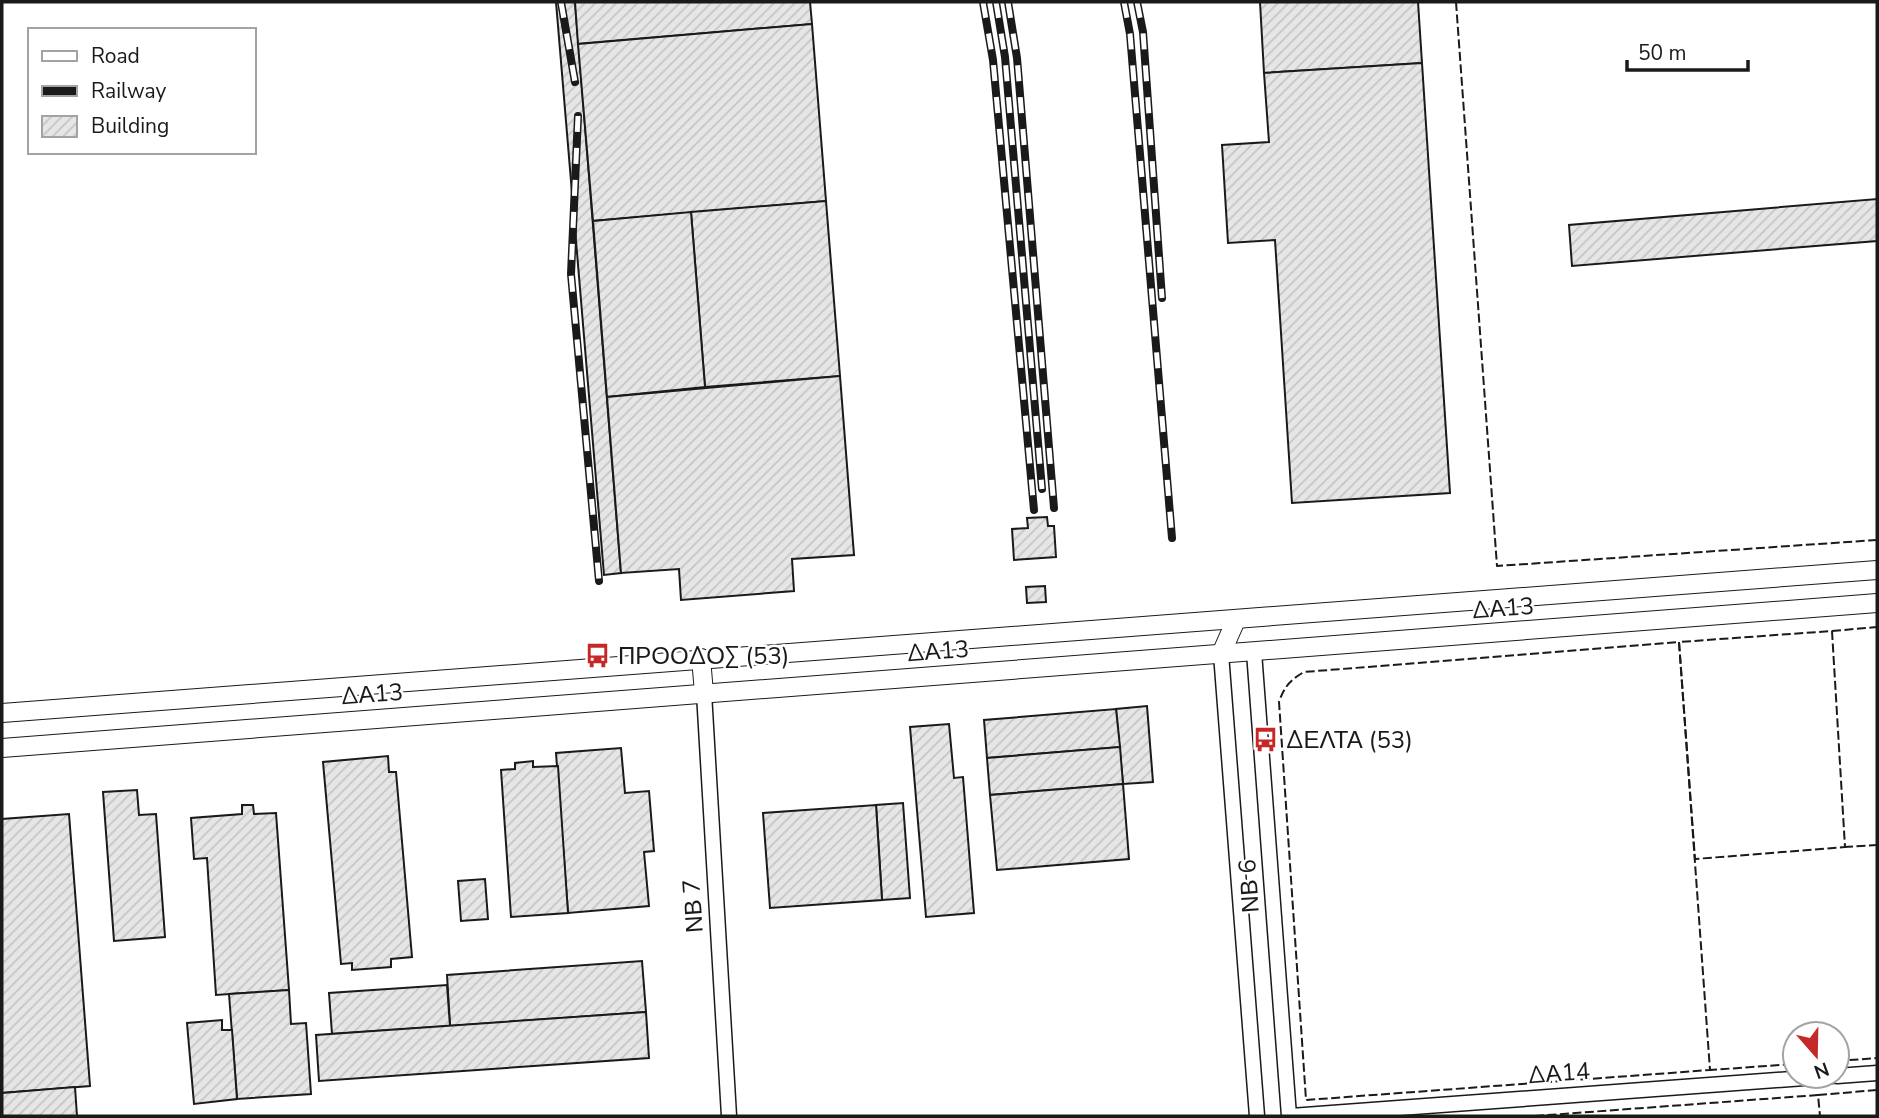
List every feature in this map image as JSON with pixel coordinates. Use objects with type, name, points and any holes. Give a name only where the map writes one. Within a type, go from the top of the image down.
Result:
[{"type":"street","name":"ΔΑ13","points":[[2,713],[1877,570]]},
{"type":"street","name":"ΔΑ13","points":[[2,748],[1877,603]]},
{"type":"street","points":[[1236,620],[1254,652]]},
{"type":"street","points":[[1221,654],[1236,620]]},
{"type":"street","name":"ΝΒ 6","points":[[1254,652],[1290,1116]]},
{"type":"street","name":"ΝΒ 6","points":[[1221,654],[1257,1116]]},
{"type":"street","points":[[701,658],[704,693]]},
{"type":"street","name":"ΝΒ 7","points":[[704,693],[729,1116]]},
{"type":"street","points":[[1851,1075],[1877,1073]]},
{"type":"street","name":"ΔΑ14","points":[[1290,1116],[1781,1080]]},
{"type":"building","points":[[556,2],[575,2],[621,573],[604,575]]},
{"type":"building","points":[[575,2],[810,2],[812,24],[578,44]]},
{"type":"building","points":[[1260,2],[1418,2],[1422,63],[1264,73]]},
{"type":"building","points":[[812,24],[826,201],[593,221],[578,44]]},
{"type":"building","points":[[1422,63],[1450,493],[1292,503],[1275,240],[1228,243],[1222,145],[1269,142],[1264,73]]},
{"type":"building","points":[[1877,199],[1877,241],[1572,266],[1569,225]]},
{"type":"building","points":[[826,201],[840,376],[705,387],[691,212]]},
{"type":"building","points":[[691,212],[705,387],[607,397],[593,221]]},
{"type":"building","points":[[840,376],[854,555],[792,559],[794,591],[681,600],[679,569],[621,573],[607,397]]},
{"type":"building","points":[[1047,517],[1048,526],[1054,526],[1056,557],[1014,560],[1012,529],[1028,528],[1027,518]]},
{"type":"building","points":[[1045,586],[1046,602],[1027,603],[1026,587]]},
{"type":"building","points":[[1147,706],[1153,782],[1123,784],[1116,709]]},
{"type":"building","points":[[1116,709],[1120,747],[987,758],[984,720]]},
{"type":"building","points":[[949,724],[954,778],[963,777],[974,913],[926,917],[910,727]]},
{"type":"building","points":[[1120,747],[1123,784],[990,795],[987,758]]},
{"type":"building","points":[[621,748],[625,793],[649,791],[654,851],[644,852],[649,906],[568,913],[556,753]]},
{"type":"building","points":[[388,756],[389,772],[396,772],[412,957],[391,959],[391,967],[352,970],[352,963],[341,964],[323,762]]},
{"type":"building","points":[[533,761],[533,767],[558,766],[568,913],[511,917],[501,770],[515,769],[515,763]]},
{"type":"building","points":[[1123,784],[1129,859],[997,870],[990,795]]},
{"type":"building","points":[[137,790],[139,815],[156,814],[165,937],[114,941],[103,792]]},
{"type":"building","points":[[903,803],[910,898],[882,900],[876,805]]},
{"type":"building","points":[[242,805],[253,805],[254,814],[276,813],[289,990],[216,995],[207,858],[194,859],[191,818],[242,814]]},
{"type":"building","points":[[876,805],[882,900],[770,908],[763,813]]},
{"type":"building","points":[[69,814],[90,1086],[2,1093],[2,819]]},
{"type":"building","points":[[485,879],[488,919],[461,921],[458,881]]},
{"type":"building","points":[[642,961],[646,1012],[450,1026],[447,975]]},
{"type":"building","points":[[447,985],[450,1026],[332,1034],[329,993]]},
{"type":"building","points":[[289,990],[291,1024],[306,1023],[311,1094],[237,1099],[229,994]]},
{"type":"building","points":[[646,1012],[649,1058],[319,1081],[316,1035]]},
{"type":"building","points":[[222,1020],[222,1030],[232,1030],[237,1099],[194,1104],[187,1023]]},
{"type":"building","points":[[75,1087],[77,1116],[2,1116],[2,1093]]},
{"type":"railway","points":[[561,2],[575,82]]},
{"type":"railway","points":[[983,2],[993,60],[1034,510]]},
{"type":"railway","points":[[996,2],[1005,57],[1042,489]]},
{"type":"railway","points":[[1008,2],[1017,58],[1054,508]]},
{"type":"railway","points":[[1124,2],[1130,34],[1172,538]]},
{"type":"railway","points":[[1137,2],[1143,32],[1162,298]]},
{"type":"railway","points":[[578,116],[571,274],[599,581]]},
{"type":"fence","points":[[1456,2],[1497,566],[1877,540]]},
{"type":"fence","points":[[1832,631],[1877,627]]},
{"type":"fence","points":[[1832,631],[1845,847],[1695,859],[1679,642],[1832,631]]},
{"type":"fence","points":[[1679,642],[1710,1070],[1306,1100],[1279,702],[1288,684],[1304,672],[1679,642]]},
{"type":"fence","points":[[1844,847],[1877,845]]},
{"type":"fence","points":[[1851,1060],[1877,1058]]},
{"type":"fence","points":[[1710,1068],[1781,1065]]},
{"type":"fence","points":[[1818,1095],[1877,1090]]},
{"type":"fence","points":[[1535,1116],[1818,1095],[1820,1116]]},
{"type":"place","name":"ΠΡΟΟΔΟΣ (53)","points":[[598,656]]},
{"type":"place","name":"ΔΕΛΤΑ (53)","points":[[1266,740]]}]
